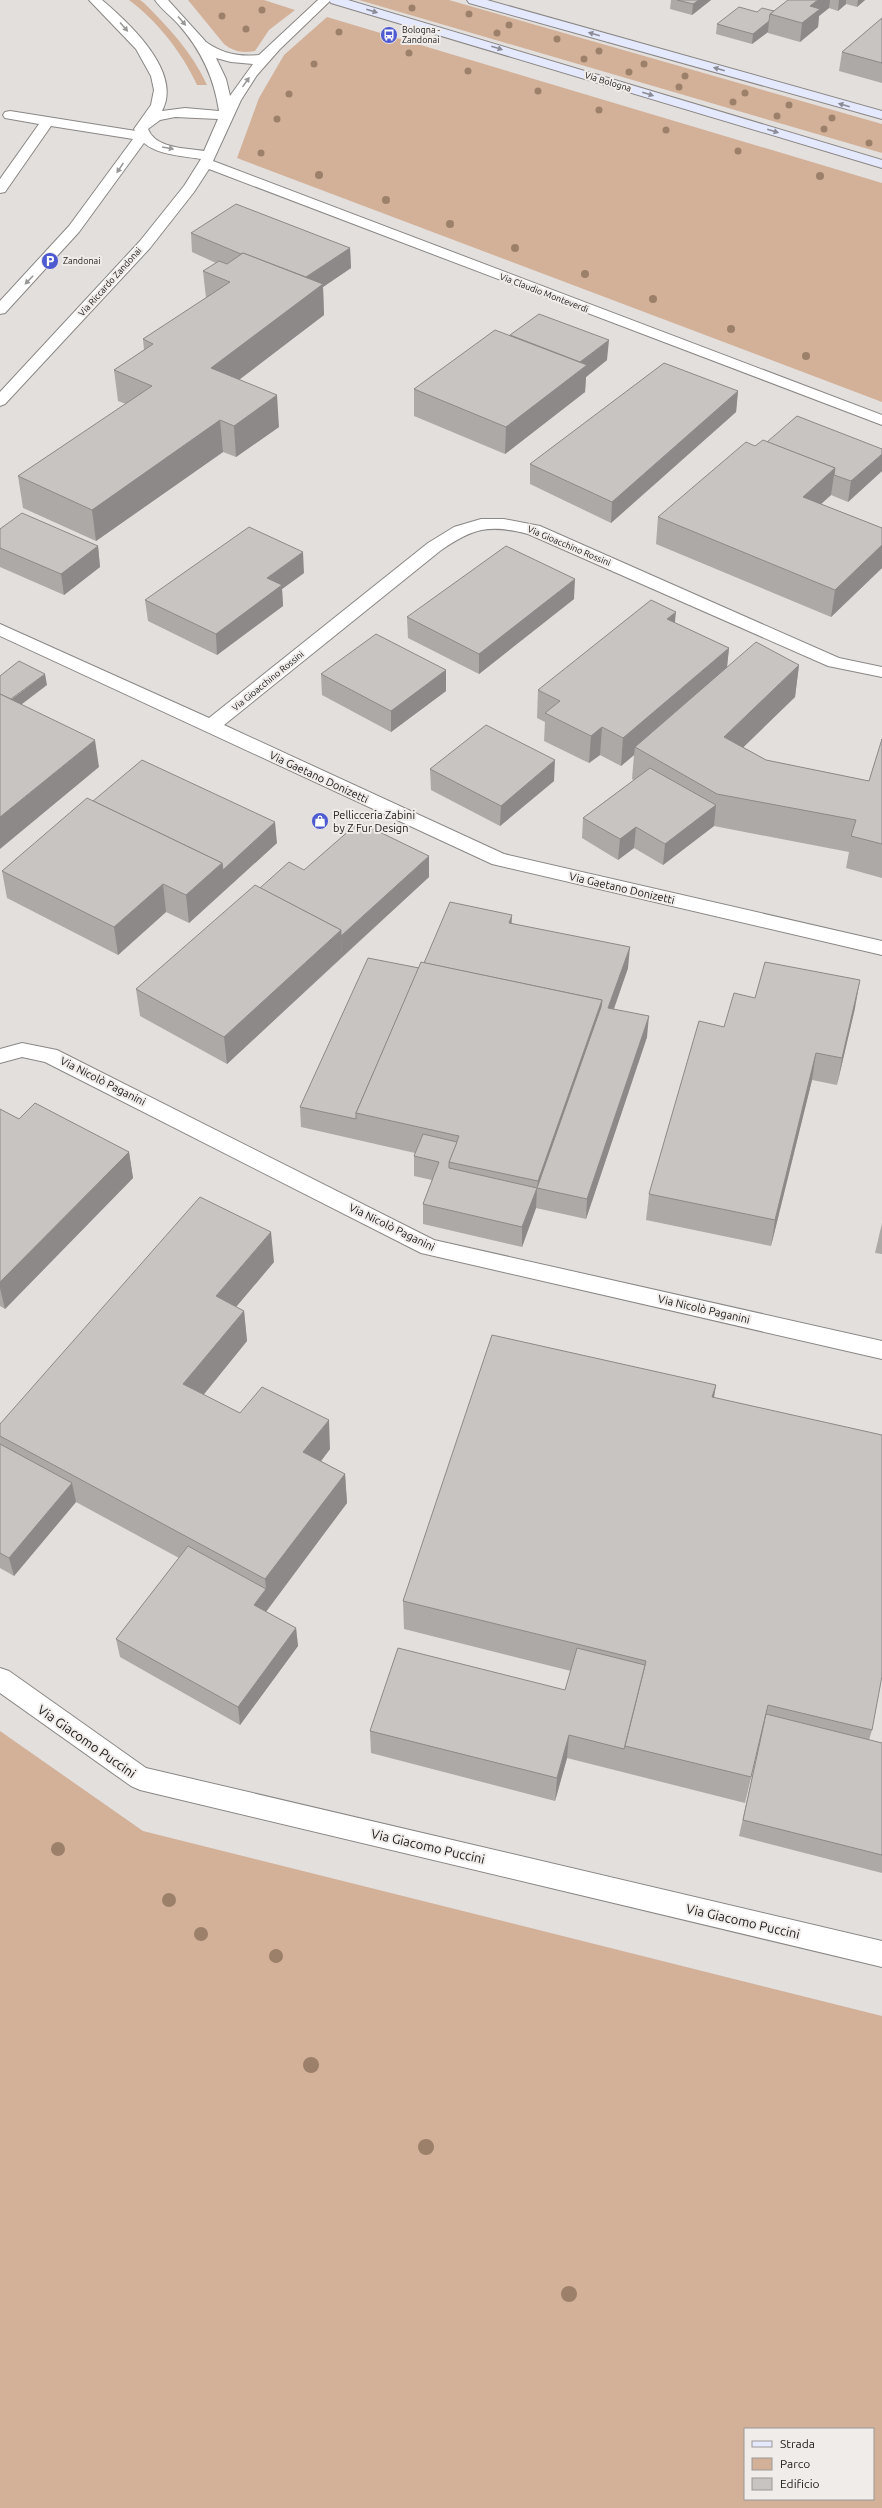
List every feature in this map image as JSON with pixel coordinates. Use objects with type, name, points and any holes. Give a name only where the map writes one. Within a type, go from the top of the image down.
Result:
[{"type":"street","points":[[96,0],[136,41],[154,64],[161,80],[159,104],[154,114],[141,129],[142,136],[149,144],[209,159]]},
{"type":"street","points":[[146,122],[164,113],[173,112],[226,116],[219,81],[200,45],[184,22],[161,0]]},
{"type":"street","name":"Via Riccardo Zandonai","points":[[0,401],[142,248],[172,212],[209,159],[226,116],[246,80],[263,59],[325,0]]},
{"type":"street","name":"Via Bologna","points":[[335,0],[882,164]]},
{"type":"street","points":[[473,0],[882,115]]},
{"type":"street","points":[[200,45],[214,55],[225,58],[245,61],[263,59]]},
{"type":"street","points":[[10,115],[142,136]]},
{"type":"street","points":[[0,189],[48,121]]},
{"type":"street","points":[[0,310],[74,229],[142,136]]},
{"type":"street","name":"Via Claudio Monteverdi","points":[[209,159],[882,420]]},
{"type":"street","name":"Via Gioacchino Rossini","points":[[210,727],[434,547],[455,532],[480,522],[506,522],[534,530],[834,662],[882,672]]},
{"type":"street","name":"Via Gaetano Donizetti","points":[[0,629],[499,859],[882,948]]},
{"type":"street","name":"Via Nicolò Paganini","points":[[0,1056],[22,1050],[50,1055],[429,1247],[882,1350]]},
{"type":"street","name":"Via Giacomo Puccini","points":[[0,1679],[140,1778],[882,1954]]},
{"type":"green space","points":[[129,0],[140,0],[162,22],[187,51],[207,85],[197,85],[184,61],[168,38],[159,27]]},
{"type":"green space","points":[[188,0],[264,0],[295,10],[269,30],[255,51],[243,52],[231,49],[224,44]]},
{"type":"green space","points":[[359,0],[449,0],[882,124],[882,153]]},
{"type":"green space","points":[[327,17],[882,183],[882,402],[237,158],[259,98],[284,55]]},
{"type":"green space","points":[[0,1731],[143,1831],[882,2016],[882,2508],[0,2508]]},
{"type":"building","points":[[677,0],[699,0],[693,4]]},
{"type":"building","points":[[788,0],[818,0],[810,6],[820,9],[802,23],[770,14]]},
{"type":"building","points":[[739,7],[757,12],[762,8],[774,11],[770,14],[769,21],[753,34],[717,24]]},
{"type":"building","points":[[882,18],[882,63],[842,52]]},
{"type":"building","points":[[236,204],[350,248],[306,277],[243,253],[241,254],[191,233]]},
{"type":"building","points":[[243,253],[323,284],[211,368],[277,395],[234,426],[220,420],[92,510],[18,476],[152,386],[114,370],[153,344],[143,339],[230,282],[203,271],[219,261],[227,264]]},
{"type":"building","points":[[539,314],[609,340],[580,362],[510,335]]},
{"type":"building","points":[[495,330],[587,365],[506,427],[414,389]]},
{"type":"building","points":[[664,363],[738,391],[612,502],[530,464]]},
{"type":"building","points":[[797,416],[882,449],[882,454],[851,481],[834,475],[835,468],[767,442]]},
{"type":"building","points":[[763,440],[835,468],[803,497],[882,528],[882,545],[835,590],[658,517],[746,442],[755,446]]},
{"type":"building","points":[[22,513],[98,546],[61,574],[0,548],[0,529]]},
{"type":"building","points":[[249,527],[303,552],[267,578],[282,585],[216,634],[145,600]]},
{"type":"building","points":[[506,546],[575,579],[479,654],[407,617]]},
{"type":"building","points":[[651,600],[676,612],[667,619],[729,648],[623,738],[602,727],[591,736],[545,713],[560,701],[538,690]]},
{"type":"building","points":[[376,634],[446,670],[391,711],[321,674]]},
{"type":"building","points":[[756,642],[799,665],[724,737],[766,760],[869,781],[882,739],[882,844],[851,836],[856,820],[717,794],[635,747]]},
{"type":"building","points":[[19,661],[45,674],[11,699],[0,694],[0,676]]},
{"type":"building","points":[[0,694],[95,740],[0,817]]},
{"type":"building","points":[[486,725],[555,760],[501,806],[430,769]]},
{"type":"building","points":[[142,760],[275,822],[223,870],[222,863],[93,801]]},
{"type":"building","points":[[650,768],[716,805],[665,844],[636,827],[620,839],[583,818]]},
{"type":"building","points":[[87,798],[222,863],[186,895],[163,884],[114,927],[2,871]]},
{"type":"building","points":[[359,822],[429,856],[341,936],[341,930],[260,888],[289,862],[304,870]]},
{"type":"building","points":[[255,885],[341,930],[224,1037],[136,989]]},
{"type":"building","points":[[450,902],[512,915],[509,923],[630,947],[608,1008],[649,1016],[587,1199],[537,1188],[601,1007],[602,1000],[424,963]]},
{"type":"building","points":[[368,958],[419,968],[356,1113],[356,1119],[300,1107]]},
{"type":"building","points":[[421,962],[602,1000],[538,1181],[449,1162],[459,1136],[356,1113]]},
{"type":"building","points":[[765,962],[860,980],[842,1058],[816,1053],[775,1220],[649,1194],[699,1021],[724,1027],[734,993],[755,998]]},
{"type":"building","points":[[35,1103],[129,1152],[0,1282],[0,1109],[19,1119]]},
{"type":"building","points":[[423,1134],[457,1142],[449,1162],[449,1168],[537,1188],[522,1227],[423,1204],[439,1162],[414,1156]]},
{"type":"building","points":[[200,1197],[271,1232],[216,1296],[244,1311],[183,1384],[240,1413],[262,1387],[329,1420],[303,1452],[345,1474],[265,1579],[0,1436],[0,1424]]},
{"type":"building","points":[[492,1335],[716,1385],[712,1397],[882,1435],[882,1676],[872,1730],[768,1705],[751,1777],[625,1746],[646,1661],[403,1601]]},
{"type":"building","points":[[0,1444],[72,1483],[9,1558],[0,1553]]},
{"type":"building","points":[[188,1546],[266,1589],[254,1605],[296,1628],[238,1707],[116,1639]]},
{"type":"building","points":[[398,1648],[565,1690],[577,1648],[645,1665],[624,1749],[569,1735],[557,1778],[370,1731]]},
{"type":"building","points":[[766,1714],[882,1743],[882,1855],[743,1820]]},
{"type":"place","name":"Bologna - Zandonai","points":[[389,35]]},
{"type":"place","name":"Zandonai","points":[[50,261]]},
{"type":"place","name":"Pellicceria Zabini by Z Fur Design","points":[[320,821]]}]
